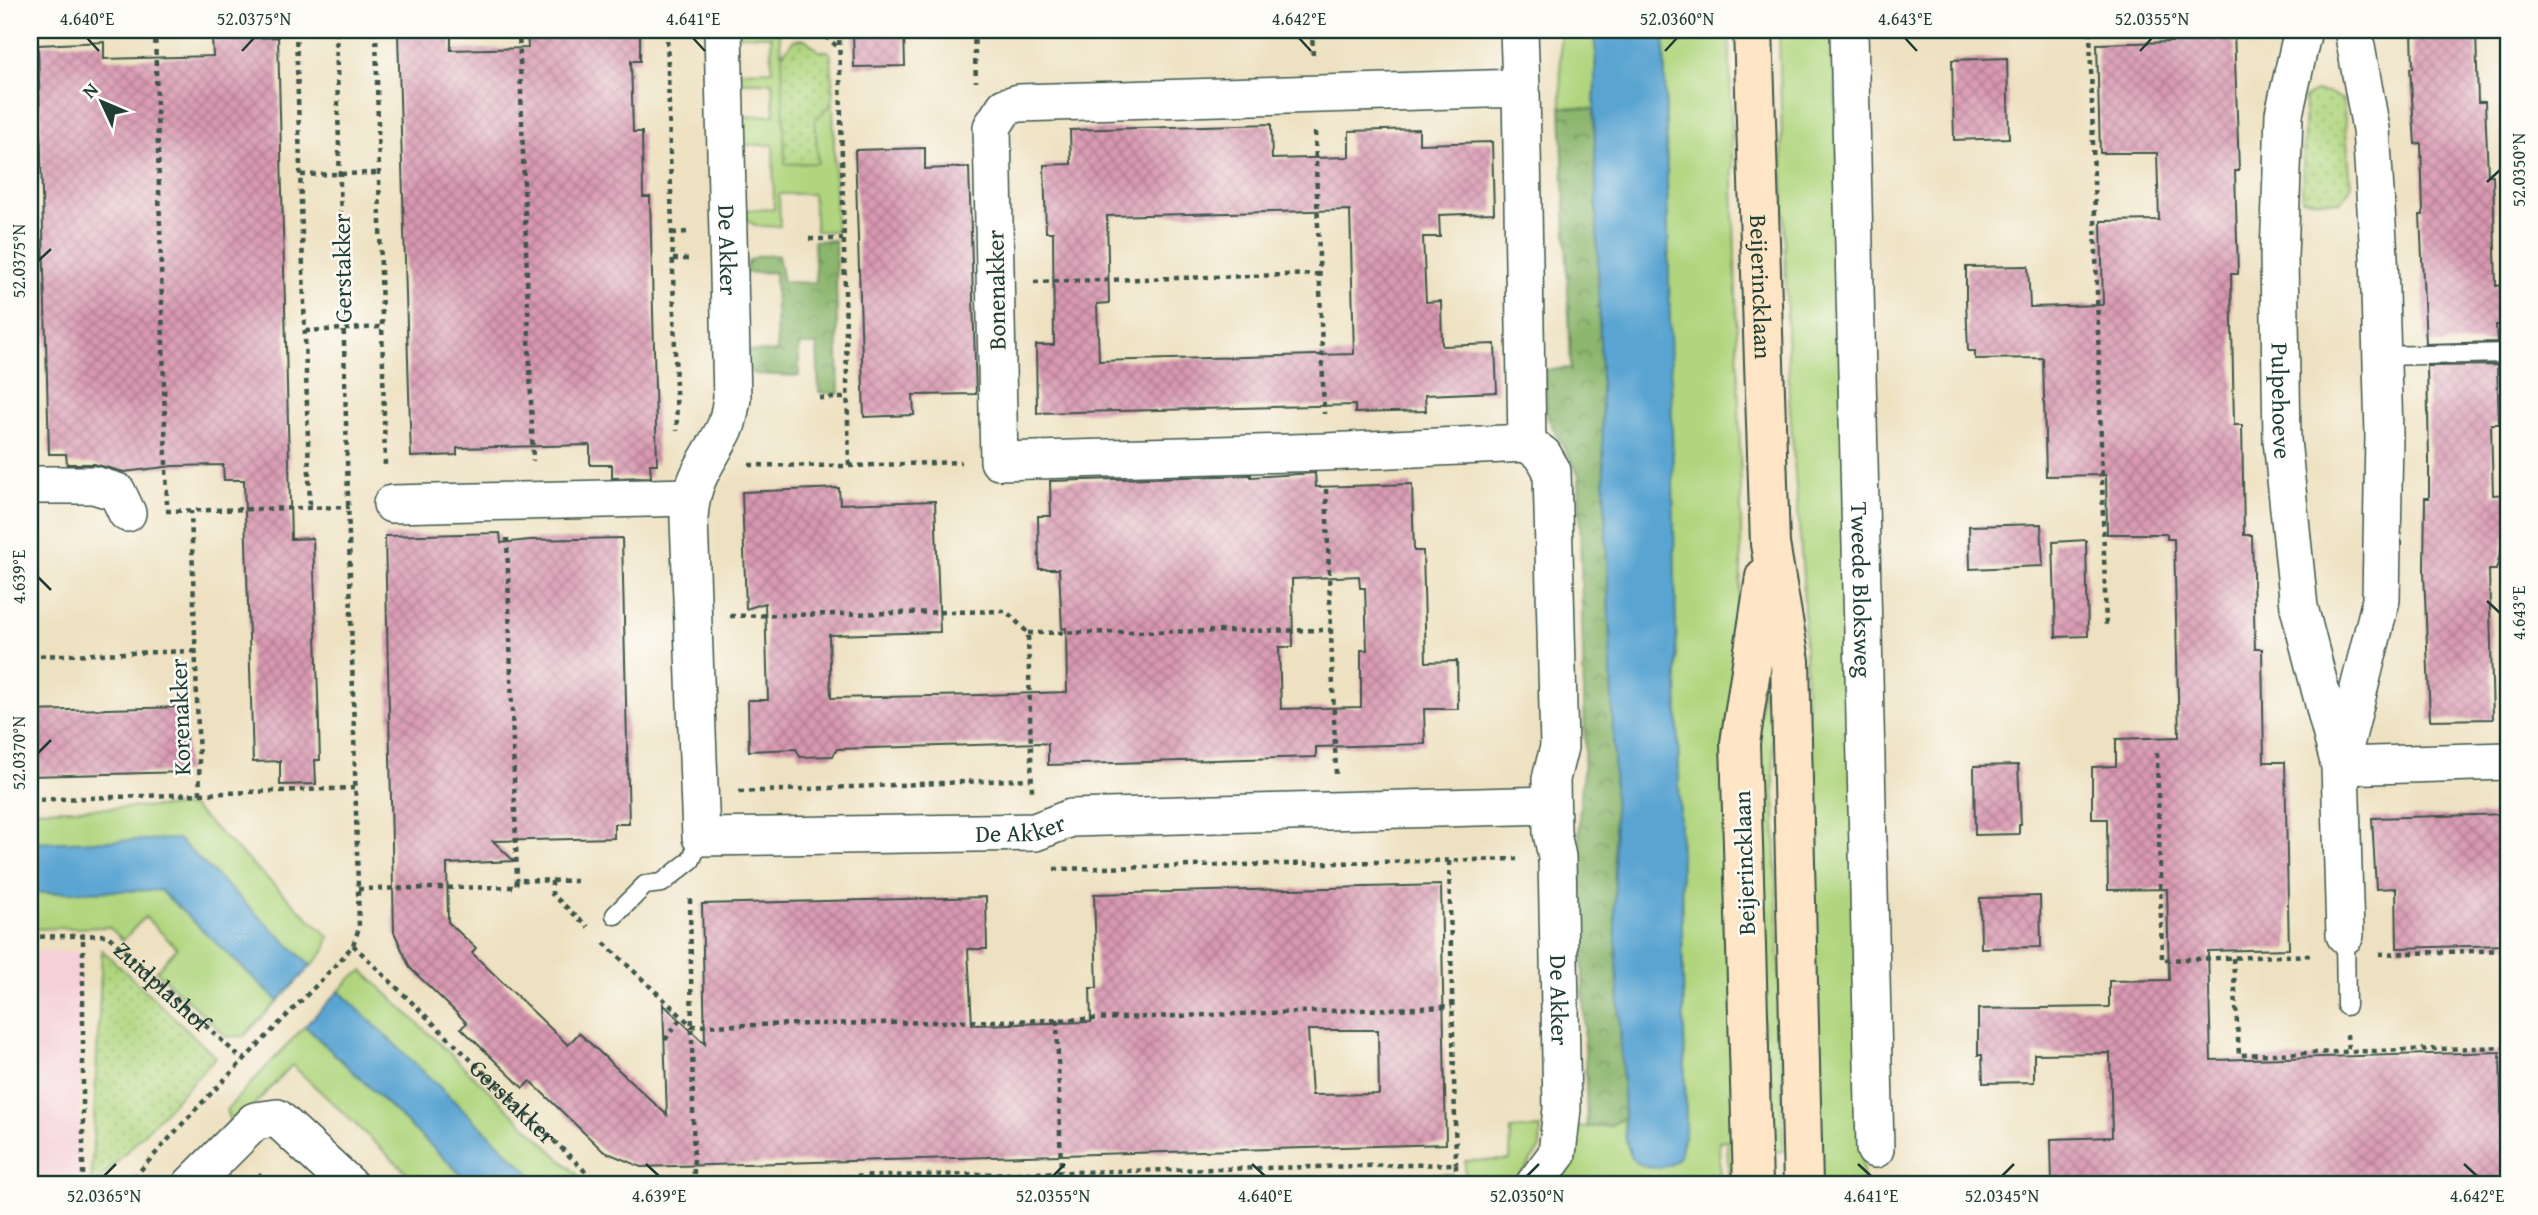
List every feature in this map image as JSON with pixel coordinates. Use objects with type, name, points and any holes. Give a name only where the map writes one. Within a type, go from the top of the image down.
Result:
[{"type":"main road","name":"Beijerincklaan","points":[[1754,30],[1770,544],[1790,661],[1802,1185]]},
{"type":"main road","name":"Beijerincklaan","points":[[1753,1185],[1740,743],[1770,544]]},
{"type":"street","name":"De Akker","points":[[723,30],[732,399],[726,425],[696,481],[689,519],[701,837],[1035,832],[1071,818],[1551,805]]},
{"type":"street","points":[[1519,30],[1527,443]]},
{"type":"street","name":"Tweede Bloksweg","points":[[1849,30],[1875,1149]]},
{"type":"street","name":"Pulpehoeve","points":[[2304,30],[2284,114],[2279,257],[2283,440],[2299,607],[2340,766],[2345,945]]},
{"type":"street","name":"Pulpehoeve","points":[[2340,766],[2381,600],[2384,435],[2371,129],[2353,30]]},
{"type":"street","name":"Bonenakker","points":[[1521,88],[1019,103],[1006,107],[992,127],[999,461],[1325,452],[1527,443]]},
{"type":"street","name":"De Akker","points":[[1527,443],[1544,455],[1552,471],[1559,747],[1551,779],[1551,805],[1552,833],[1557,857],[1562,1109],[1557,1154],[1534,1185]]},
{"type":"street","points":[[389,491],[520,501],[696,481]]},
{"type":"street","points":[[30,485],[94,485],[117,492],[127,513]]},
{"type":"street","points":[[2340,766],[2508,761]]},
{"type":"street","points":[[191,1185],[255,1121],[277,1118],[349,1185]]},
{"type":"lane","points":[[2382,356],[2508,353]]},
{"type":"lane","points":[[615,915],[645,885],[662,883],[691,860],[701,837]]},
{"type":"lane","points":[[2345,945],[2346,1006]]},
{"type":"path","points":[[30,31],[74,30]]},
{"type":"path","points":[[155,30],[167,511]]},
{"type":"path","points":[[296,30],[310,508]]},
{"type":"path","name":"Gerstakker","points":[[336,30],[359,928],[353,945],[596,1182],[1456,1164]]},
{"type":"path","points":[[376,30],[382,327],[389,491]]},
{"type":"path","points":[[358,889],[516,887],[520,501],[519,30]]},
{"type":"path","points":[[667,30],[677,432],[696,481],[849,466],[928,463]]},
{"type":"path","points":[[817,30],[839,48]]},
{"type":"path","points":[[839,30],[849,466]]},
{"type":"path","points":[[2090,30],[2106,629]]},
{"type":"path","points":[[1314,94],[1337,809]]},
{"type":"path","points":[[301,175],[379,173]]},
{"type":"path","points":[[809,239],[844,239]]},
{"type":"path","points":[[996,283],[1320,274]]},
{"type":"path","points":[[305,331],[382,327]]},
{"type":"path","points":[[819,398],[847,398]]},
{"type":"path","points":[[127,513],[348,507]]},
{"type":"path","name":"Korenakker","points":[[30,800],[200,794],[191,511]]},
{"type":"path","points":[[694,616],[1006,611],[1028,633],[1031,779],[1035,832]]},
{"type":"path","points":[[1028,633],[1331,630]]},
{"type":"path","points":[[30,656],[195,651]]},
{"type":"path","points":[[2157,752],[2162,960],[2233,958],[2345,945],[2508,950]]},
{"type":"path","points":[[699,794],[1031,779]]},
{"type":"path","points":[[200,794],[354,788]]},
{"type":"path","points":[[1049,869],[1557,857]]},
{"type":"path","points":[[1448,861],[1456,1185]]},
{"type":"path","points":[[671,877],[690,877],[694,1180]]},
{"type":"path","points":[[517,880],[577,881]]},
{"type":"path","points":[[552,881],[552,894],[592,932]]},
{"type":"path","points":[[83,935],[83,1185]]},
{"type":"path","name":"Zuidplashof","points":[[30,937],[107,935],[243,1060]]},
{"type":"path","points":[[602,941],[692,1026],[1056,1020],[1452,1007]]},
{"type":"path","points":[[127,1185],[353,945]]},
{"type":"path","points":[[2233,958],[2239,1055],[2508,1047]]},
{"type":"path","points":[[665,1040],[682,1017]]},
{"type":"path","points":[[1056,1020],[1062,1171]]},
{"type":"shaded area","points":[[30,952],[80,952],[79,1185],[30,1185]]},
{"type":"green space","points":[[739,30],[779,30],[782,55],[815,119],[833,103],[836,231],[816,231],[813,194],[779,194],[780,226],[752,224],[745,216],[743,210],[774,209],[773,145],[742,145],[740,117],[774,115],[772,82],[740,82],[740,71],[772,70],[771,36],[739,35]]},
{"type":"green space","points":[[1560,30],[1593,30],[1596,53],[1594,109],[1561,107]]},
{"type":"green space","points":[[1664,30],[1729,30],[1741,487],[1741,570],[1729,762],[1740,1185],[1729,1185],[1727,1140],[1719,1141],[1720,1185],[1556,1185],[1575,1158],[1575,1128],[1609,1126],[1624,1118],[1630,1153],[1647,1167],[1686,1126]]},
{"type":"green space","points":[[1779,30],[1834,30],[1863,1185],[1820,1185],[1803,577],[1789,397]]},
{"type":"green space","points":[[805,39],[819,51],[828,51],[831,55],[833,103],[815,120],[818,163],[785,164],[782,55],[794,40]]},
{"type":"green space","points":[[2314,91],[2332,94],[2343,100],[2351,183],[2350,189],[2340,202],[2302,199],[2305,98]]},
{"type":"green space","points":[[1561,107],[1594,109],[1614,757],[1615,916],[1624,1118],[1609,1126],[1587,1127],[1579,820],[1585,747],[1579,475],[1547,417],[1545,370],[1571,368]]},
{"type":"green space","points":[[835,240],[839,394],[819,392],[817,345],[799,345],[799,376],[753,374],[746,366],[747,351],[777,352],[775,272],[744,273],[749,261],[758,256],[778,255],[783,282],[816,283],[814,241]]},
{"type":"green space","points":[[1771,664],[1784,1151],[1767,1153],[1756,788],[1763,665]]},
{"type":"green space","points":[[191,806],[329,937],[324,952],[311,966],[178,840],[30,843],[30,810]]},
{"type":"green space","points":[[160,890],[278,1001],[244,1036],[227,1037],[156,971],[177,948],[145,917],[123,940],[109,927],[30,929],[30,893]]},
{"type":"green space","points":[[102,950],[216,1057],[95,1185],[91,1185]]},
{"type":"green space","points":[[363,971],[588,1185],[542,1185],[339,991],[351,978]]},
{"type":"green space","points":[[305,1026],[472,1185],[420,1185],[292,1065],[239,1121],[230,1122],[226,1110]]},
{"type":"green space","points":[[1541,1128],[1540,1148],[1513,1185],[1465,1185],[1465,1161],[1510,1160],[1511,1129]]},
{"type":"green space","points":[[1451,1174],[1451,1185],[1001,1185]]},
{"type":"water","points":[[1593,30],[1664,30],[1686,1126],[1679,1156],[1669,1165],[1660,1168],[1636,1162],[1630,1154],[1625,1136],[1615,916],[1614,757],[1594,109],[1596,53]]},
{"type":"water","points":[[178,839],[311,966],[278,1001],[160,890],[30,893],[30,843]]},
{"type":"water","points":[[339,991],[542,1185],[472,1185],[305,1026]]},
{"type":"building","points":[[527,30],[640,30],[640,61],[631,61],[633,132],[642,132],[643,197],[650,197],[657,464],[650,464],[651,477],[612,478],[612,465],[590,465],[590,445],[457,448],[457,455],[411,457],[398,34],[451,33],[451,50],[528,48]]},
{"type":"building","points":[[853,30],[904,30],[905,66],[854,67]]},
{"type":"building","points":[[2171,30],[2234,30],[2239,171],[2235,171],[2238,274],[2231,274],[2234,425],[2242,425],[2244,535],[2252,535],[2255,649],[2262,649],[2264,762],[2285,762],[2289,949],[2208,951],[2211,1060],[2500,1052],[2503,1182],[2392,1185],[2389,1178],[2215,1185],[2052,1185],[2051,1139],[2112,1137],[2110,1053],[2034,1054],[2034,1082],[1983,1083],[1982,1055],[1978,1055],[1978,1009],[2109,1007],[2109,981],[2169,980],[2167,889],[2108,890],[2107,819],[2092,819],[2092,767],[2116,766],[2116,739],[2179,737],[2174,539],[2167,539],[2167,534],[2107,534],[2106,475],[2046,476],[2043,358],[1975,359],[1975,351],[1968,351],[1966,267],[2028,266],[2030,307],[2103,305],[2101,221],[2159,220],[2157,153],[2100,153],[2097,44],[2172,42]]},
{"type":"building","points":[[2412,30],[2476,30],[2478,102],[2485,102],[2488,175],[2493,175],[2496,286],[2503,285],[2504,325],[2496,325],[2497,342],[2426,344],[2420,215],[2423,215],[2421,143],[2415,144],[2410,68],[2413,68]]},
{"type":"building","points":[[278,37],[291,539],[313,538],[320,760],[315,760],[316,784],[280,785],[280,761],[253,762],[244,480],[224,480],[223,465],[173,466],[124,472],[94,464],[67,464],[66,454],[49,454],[38,45],[104,42],[104,59],[213,56],[212,39]]},
{"type":"building","points":[[2007,58],[2009,138],[1954,140],[1952,60]]},
{"type":"building","points":[[1271,124],[1272,159],[1349,157],[1349,131],[1419,129],[1419,144],[1492,142],[1494,213],[1439,215],[1440,237],[1423,237],[1426,302],[1441,301],[1442,346],[1495,344],[1497,392],[1425,395],[1426,411],[1355,413],[1355,405],[1037,413],[1036,345],[1054,345],[1053,232],[1046,232],[1044,165],[1071,164],[1070,130]],"holes":[[[1350,210],[1354,354],[1099,361],[1097,304],[1109,303],[1107,216]]]},
{"type":"building","points":[[925,148],[925,169],[969,167],[976,394],[913,395],[914,415],[864,417],[855,150]]},
{"type":"building","points":[[2497,365],[2499,424],[2491,424],[2493,495],[2508,494],[2508,524],[2496,570],[2489,570],[2493,719],[2430,720],[2424,571],[2425,498],[2429,498],[2427,366]]},
{"type":"building","points":[[1315,473],[1316,487],[1412,484],[1414,551],[1423,551],[1426,662],[1457,661],[1458,709],[1424,709],[1425,744],[1316,747],[1316,757],[1048,765],[1048,744],[1039,743],[837,749],[833,756],[800,757],[796,749],[749,751],[748,700],[768,700],[765,603],[746,609],[742,492],[839,488],[840,504],[935,501],[940,632],[829,635],[831,698],[982,695],[1067,692],[1066,628],[1062,629],[1059,569],[1039,569],[1038,516],[1051,516],[1050,481]],"holes":[[[1359,576],[1360,588],[1365,588],[1367,650],[1361,650],[1361,707],[1281,709],[1279,647],[1293,647],[1292,579]]]},
{"type":"building","points":[[2041,524],[2043,566],[1970,569],[1969,526]]},
{"type":"building","points":[[500,533],[501,543],[622,538],[629,824],[614,824],[614,838],[493,841],[514,861],[447,864],[448,922],[476,948],[472,953],[568,1045],[579,1033],[667,1115],[663,1004],[705,1044],[702,904],[986,897],[987,949],[968,949],[972,1025],[1091,1022],[1090,988],[1097,988],[1094,894],[1441,885],[1446,1144],[641,1167],[603,1151],[530,1081],[523,1088],[461,1028],[467,1023],[410,968],[394,932],[385,536]],"holes":[[[1308,1030],[1378,1030],[1379,1094],[1312,1095]]]},
{"type":"building","points":[[2086,540],[2088,636],[2056,637],[2053,542]]},
{"type":"building","points":[[185,707],[187,772],[30,776],[30,711]]},
{"type":"building","points":[[2018,765],[2021,824],[2019,834],[1975,835],[1974,766]]},
{"type":"building","points":[[2508,814],[2506,945],[2397,948],[2396,888],[2376,889],[2372,818]]},
{"type":"building","points":[[2040,896],[2041,947],[1981,948],[1980,898]]}]
